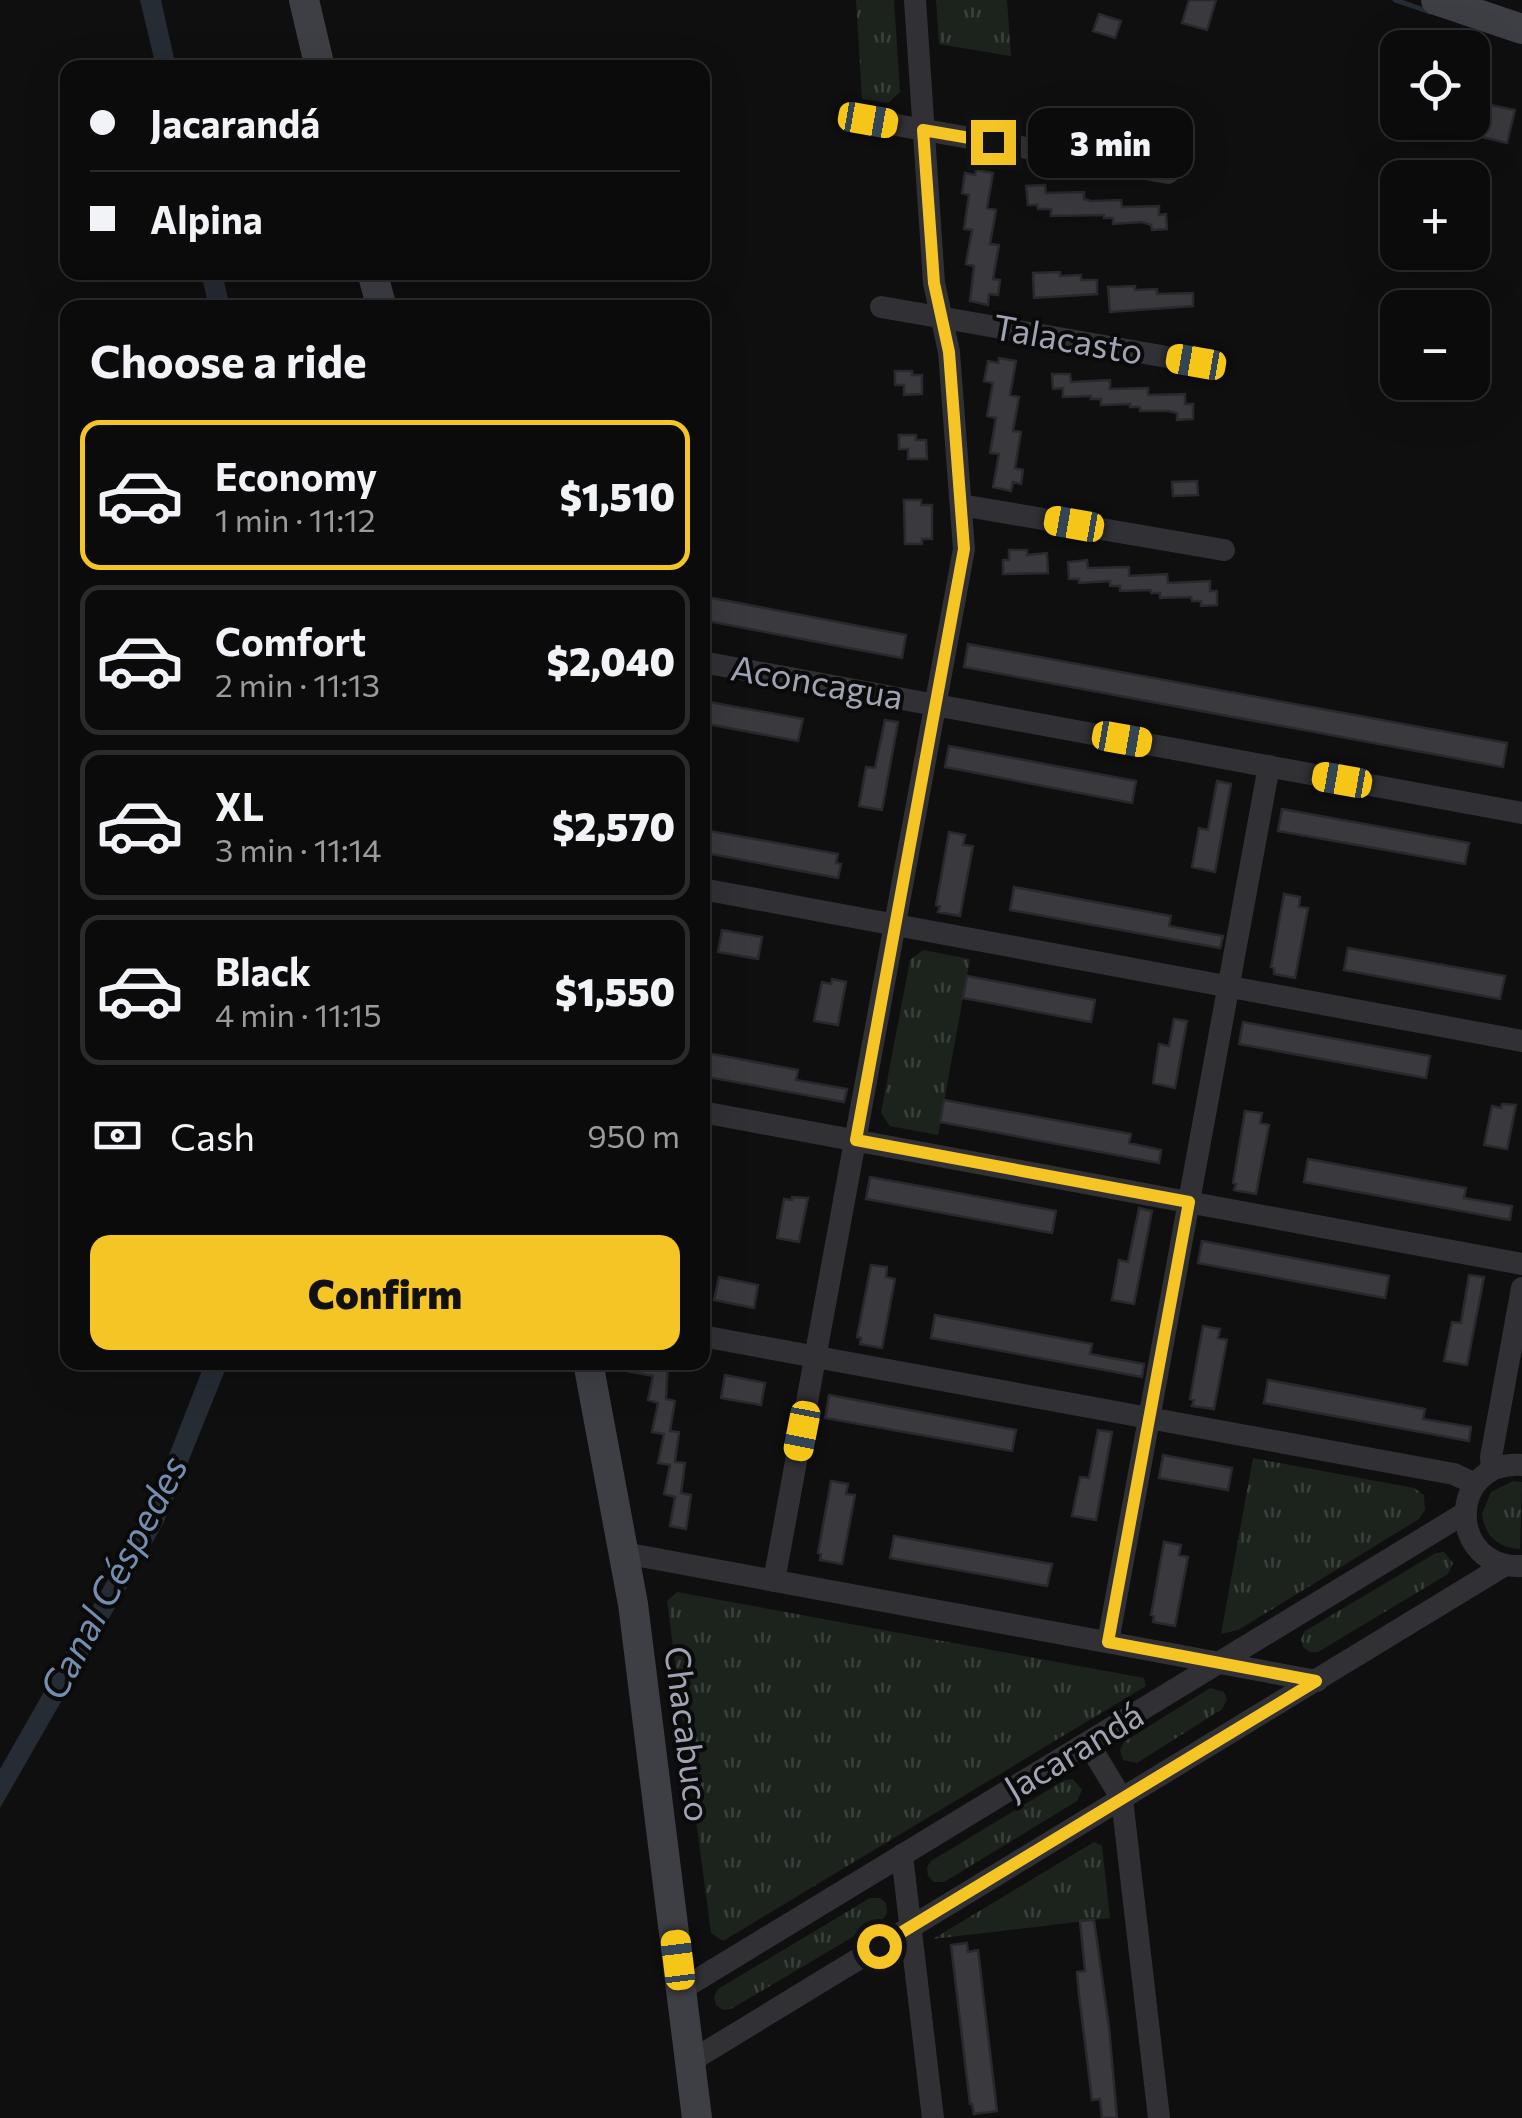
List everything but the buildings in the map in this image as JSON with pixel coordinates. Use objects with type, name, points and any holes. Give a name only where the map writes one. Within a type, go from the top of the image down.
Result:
[{"type":"street","points":[[304,0],[318,60]]},
{"type":"street","points":[[774,1581],[964,549],[949,352],[934,283],[914,0]]},
{"type":"street","points":[[1436,0],[1522,29]]},
{"type":"street","points":[[868,120],[1168,173]]},
{"type":"street","name":"Talacasto","points":[[881,308],[1196,362]]},
{"type":"street","points":[[961,504],[1224,550]]},
{"type":"street","name":"Aconcagua","points":[[710,663],[1522,813]]},
{"type":"street","points":[[1108,1642],[1270,766]]},
{"type":"street","points":[[710,891],[1522,1040]]},
{"type":"street","points":[[710,1113],[1522,1264]]},
{"type":"street","points":[[1465,1512],[1491,1456],[1522,1288]]},
{"type":"street","points":[[710,1337],[1454,1474],[1484,1477],[1522,1465]]},
{"type":"street","name":"Chacabuco","points":[[590,1370],[633,1604],[697,2118]]},
{"type":"street","name":"Jacarandá","points":[[682,1989],[1465,1512],[1472,1540],[1480,1552],[1514,1566]]},
{"type":"street","points":[[624,1553],[1316,1681]]},
{"type":"street","name":"Jacarandá","points":[[691,2061],[1316,1681],[1514,1566]]},
{"type":"street","points":[[1088,1743],[1122,1799],[1159,2118]]},
{"type":"street","points":[[902,1855],[933,2118]]},
{"type":"green space","points":[[856,0],[894,0],[900,92],[888,103],[862,99]]},
{"type":"green space","points":[[936,0],[1007,0],[1011,56],[939,44]]},
{"type":"green space","points":[[923,950],[970,959],[938,1135],[890,1126],[881,1113],[910,960]]},
{"type":"green space","points":[[1253,1458],[1414,1488],[1424,1495],[1425,1510],[1419,1519],[1238,1630],[1221,1634]]},
{"type":"green space","points":[[1513,1481],[1522,1482],[1520,1549],[1494,1539],[1482,1514],[1491,1492]]},
{"type":"green space","points":[[1444,1552],[1453,1563],[1448,1574],[1318,1652],[1303,1647],[1305,1631],[1436,1553]]},
{"type":"green space","points":[[677,1592],[1144,1678],[1146,1686],[723,1941],[711,1933],[667,1601]]},
{"type":"green space","points":[[1210,1688],[1224,1692],[1227,1700],[1222,1709],[1137,1763],[1123,1760],[1120,1750],[1124,1742]]},
{"type":"green space","points":[[1073,1779],[1082,1790],[1077,1801],[944,1882],[934,1882],[928,1876],[931,1861],[1065,1780]]},
{"type":"green space","points":[[1094,1842],[1102,1846],[1110,1918],[933,1939]]},
{"type":"green space","points":[[870,1898],[886,1903],[883,1919],[731,2009],[723,2010],[716,2005],[718,1989]]},
{"type":"water","points":[[140,0],[161,0],[174,60],[154,60]]},
{"type":"water","points":[[203,280],[224,280],[228,300],[207,300]]},
{"type":"water","name":"Canal Céspedes","points":[[202,1370],[225,1370],[163,1524],[0,1808],[0,1769],[147,1511]]},
{"type":"waterway","points":[[1395,0],[1430,12]]},
{"type":"route","points":[[879,1946],[1316,1681],[1108,1642],[1189,1202],[856,1140],[964,549],[949,352],[934,283],[923,130],[993,142]]}]
